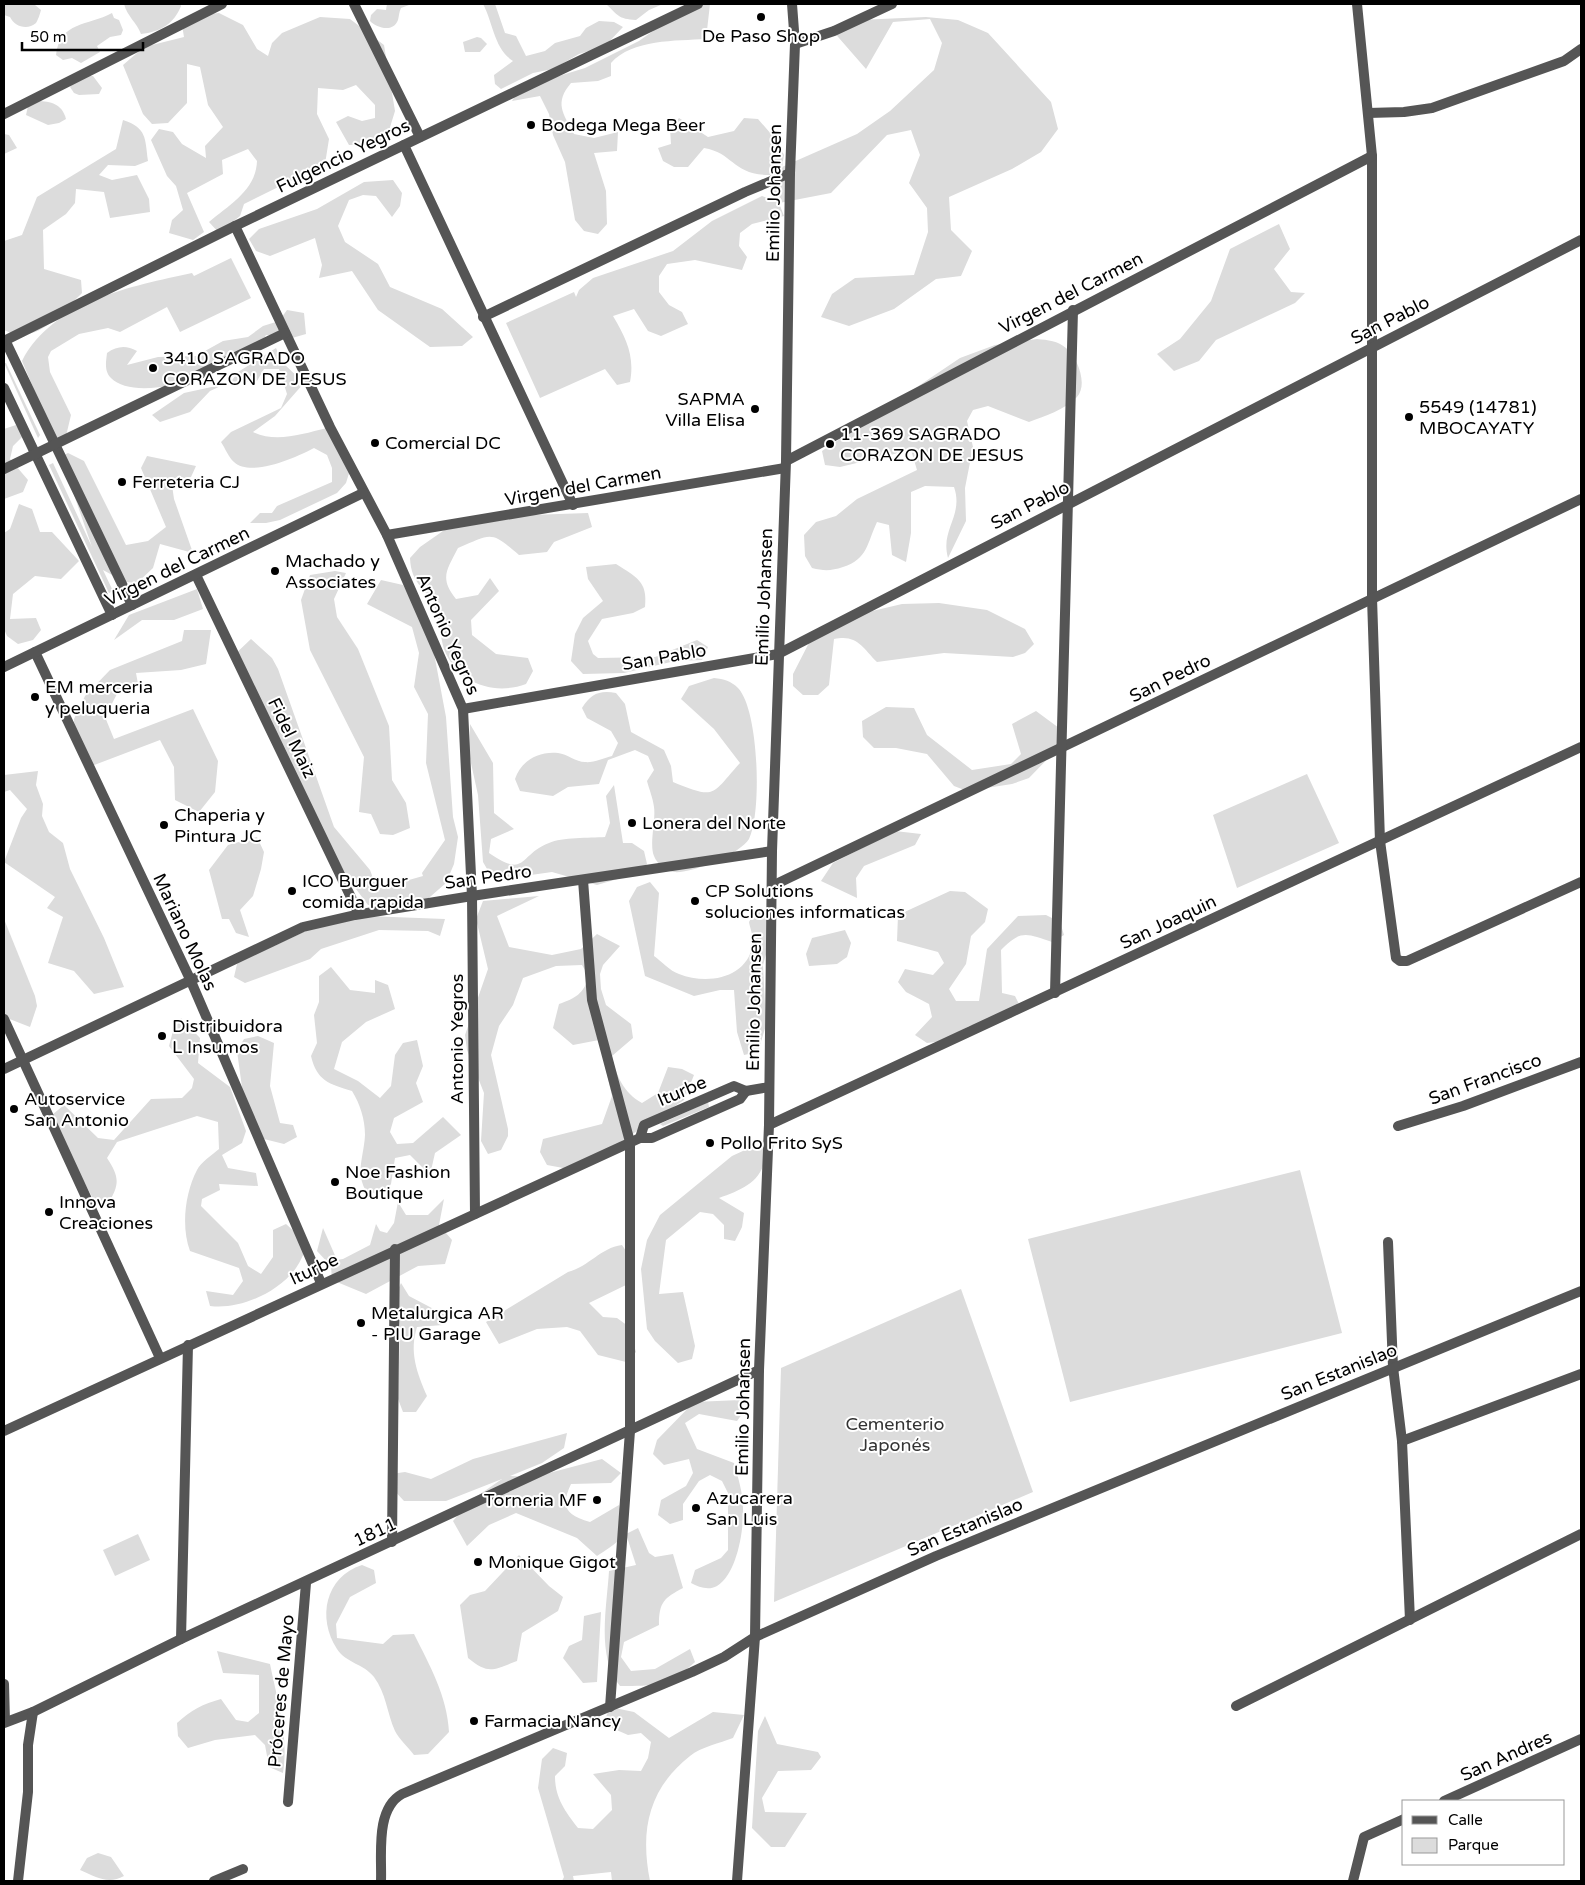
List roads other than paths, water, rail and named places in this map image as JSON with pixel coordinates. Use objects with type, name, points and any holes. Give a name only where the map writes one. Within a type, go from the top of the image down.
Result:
[{"type":"street","points":[[4,114],[222,4]]},
{"type":"street","points":[[354,4],[420,137]]},
{"type":"street","name":"Fulgencio Yegros","points":[[4,341],[235,226],[698,4]]},
{"type":"street","name":"Emilio Johansen","points":[[738,1881],[755,1637],[760,1370],[769,1125],[772,851],[786,465],[790,173],[795,44],[792,4]]},
{"type":"street","points":[[795,44],[834,31],[892,4]]},
{"type":"street","points":[[1358,4],[1372,156],[1372,598],[1380,841],[1396,958],[1400,961],[1407,961],[1581,882]]},
{"type":"street","points":[[1368,113],[1404,112],[1432,108],[1564,61],[1581,49]]},
{"type":"street","points":[[404,145],[483,318],[573,505]]},
{"type":"street","name":"Virgen del Carmen","points":[[387,535],[573,505],[786,465],[1073,310],[1372,156]]},
{"type":"street","points":[[483,318],[745,192],[790,173]]},
{"type":"street","name":"Antonio Yegros","points":[[235,226],[363,493],[387,535],[463,709],[472,896],[475,1214]]},
{"type":"street","name":"San Pablo","points":[[463,709],[778,654],[1581,240]]},
{"type":"street","points":[[1055,993],[1073,310]]},
{"type":"street","points":[[4,469],[285,333]]},
{"type":"street","points":[[4,341],[132,605]]},
{"type":"street","points":[[4,388],[112,615]]},
{"type":"street","name":"Virgen del Carmen","points":[[4,667],[196,576],[363,493]]},
{"type":"street","name":"San Pedro","points":[[772,886],[1581,498]]},
{"type":"street","name":"Fidel Maiz","points":[[196,576],[359,914]]},
{"type":"street","name":"Mariano Molas","points":[[35,652],[190,979],[321,1283]]},
{"type":"street","name":"San Joaquin","points":[[769,1125],[1581,747]]},
{"type":"street","name":"San Pedro","points":[[4,1069],[190,979],[303,927],[359,914],[772,851]]},
{"type":"street","points":[[584,880],[592,1000],[635,1140],[630,1430],[610,1707]]},
{"type":"street","points":[[4,1019],[160,1358]]},
{"type":"street","name":"San Francisco","points":[[1398,1126],[1464,1106],[1581,1062]]},
{"type":"street","name":"Iturbe","points":[[635,1140],[644,1125],[734,1086],[746,1091],[769,1087]]},
{"type":"street","name":"Iturbe","points":[[4,1431],[321,1283],[635,1140],[652,1138],[740,1099],[746,1091]]},
{"type":"street","points":[[1388,1242],[1392,1367],[1402,1441],[1410,1620]]},
{"type":"street","points":[[392,1542],[395,1249]]},
{"type":"street","name":"San Estanislao","points":[[381,1881],[384,1824],[390,1804],[402,1794],[708,1665],[755,1637],[936,1556],[1392,1367],[1581,1291]]},
{"type":"street","points":[[181,1639],[188,1345]]},
{"type":"street","name":"1811","points":[[4,1722],[33,1712],[181,1639],[306,1583],[760,1370]]},
{"type":"street","points":[[1402,1441],[1581,1374]]},
{"type":"street","points":[[1236,1706],[1581,1534]]},
{"type":"street","name":"Próceres de Mayo","points":[[288,1802],[306,1583]]},
{"type":"street","points":[[4,1684],[4,1722]]},
{"type":"street","points":[[18,1881],[28,1792],[28,1744],[33,1712]]},
{"type":"street","name":"San Andres","points":[[1446,1800],[1581,1740]]},
{"type":"street","points":[[1353,1881],[1364,1838],[1402,1821]]},
{"type":"street","points":[[214,1881],[243,1869]]},
{"type":"place","name":"De Paso Shop","points":[[761,17]]},
{"type":"place","name":"Bodega Mega Beer","points":[[531,125]]},
{"type":"place","name":"3410 SAGRADO CORAZON DE JESUS","points":[[153,368]]},
{"type":"place","name":"SAPMA Villa Elisa","points":[[755,409]]},
{"type":"place","name":"5549 (14781) MBOCAYATY","points":[[1409,417]]},
{"type":"place","name":"Comercial DC","points":[[375,443]]},
{"type":"place","name":"11-369 SAGRADO CORAZON DE JESUS","points":[[830,444]]},
{"type":"place","name":"Ferreteria CJ","points":[[122,482]]},
{"type":"place","name":"Machado y Associates","points":[[275,571]]},
{"type":"place","name":"EM merceria y peluqueria","points":[[35,697]]},
{"type":"place","name":"Lonera del Norte","points":[[632,823]]},
{"type":"place","name":"Chaperia y Pintura JC","points":[[164,825]]},
{"type":"place","name":"ICO Burguer comida rapida","points":[[292,891]]},
{"type":"place","name":"CP Solutions soluciones informaticas","points":[[695,901]]},
{"type":"place","name":"Distribuidora L Insumos","points":[[162,1036]]},
{"type":"place","name":"Autoservice San Antonio","points":[[14,1109]]},
{"type":"place","name":"Pollo Frito SyS","points":[[710,1143]]},
{"type":"place","name":"Noe Fashion Boutique","points":[[335,1182]]},
{"type":"place","name":"Innova Creaciones","points":[[49,1212]]},
{"type":"place","name":"Metalurgica AR - PIU Garage","points":[[361,1323]]},
{"type":"place","name":"Torneria MF","points":[[597,1500]]},
{"type":"place","name":"Azucarera San Luis","points":[[696,1508]]},
{"type":"place","name":"Monique Gigot","points":[[478,1562]]},
{"type":"place","name":"Farmacia Nancy","points":[[474,1721]]},
{"type":"park label","name":"Cementerio Japonés","points":[[895,1434]]}]
